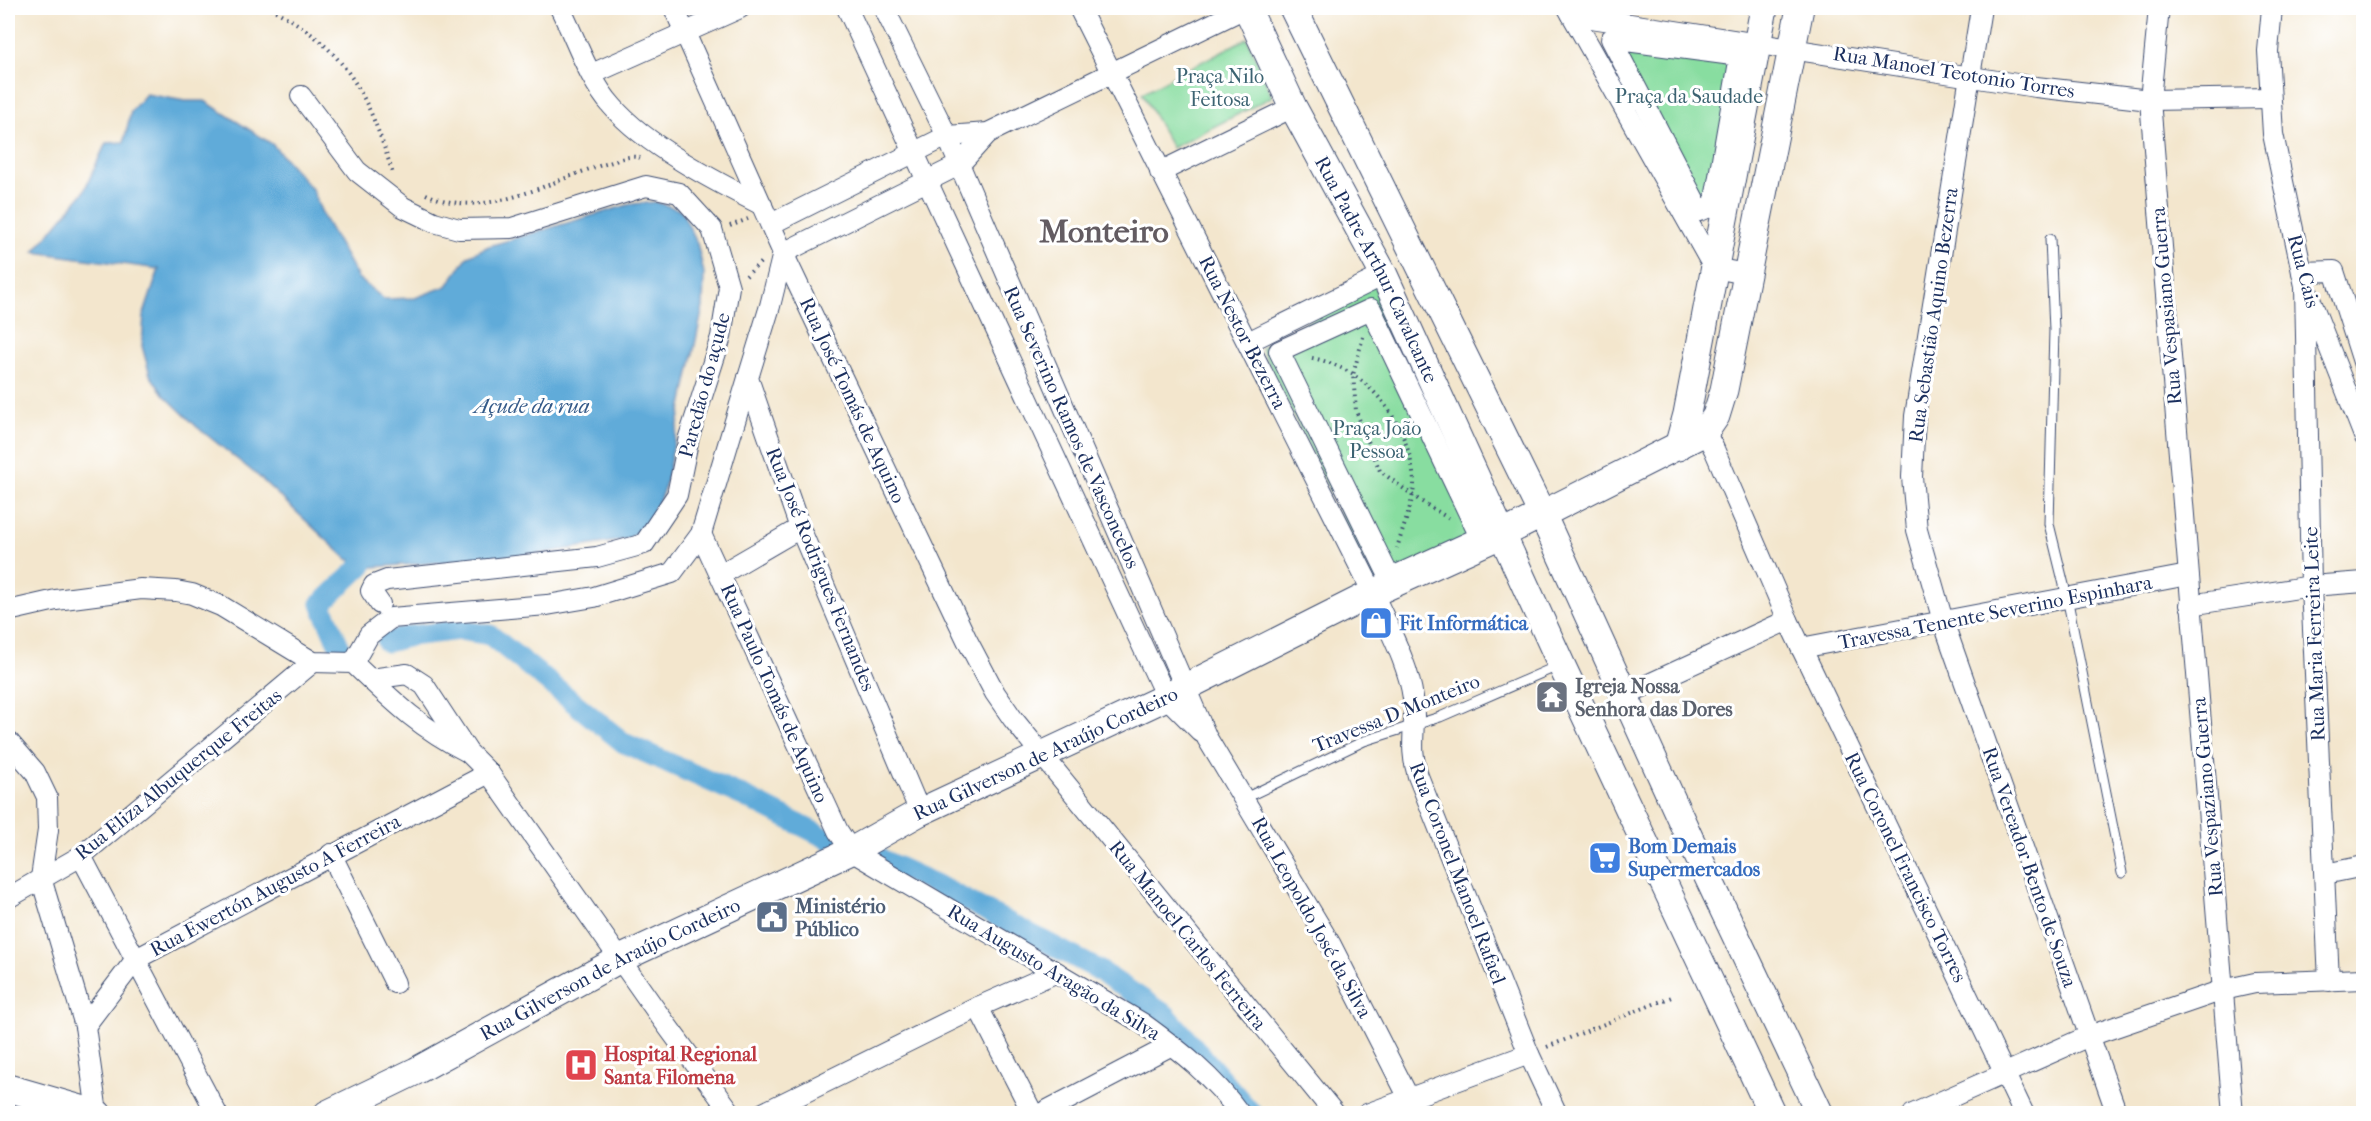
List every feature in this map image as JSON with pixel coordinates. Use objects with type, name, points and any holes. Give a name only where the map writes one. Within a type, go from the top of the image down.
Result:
[{"type":"main road","name":"Rua Padre Arthur Cavalcante","points":[[1246,8],[1293,107],[1383,275],[1561,664],[1772,1113]]},
{"type":"main road","name":"Rua Padre Arthur Cavalcante","points":[[1293,8],[1542,514],[1689,837],[1820,1113]]},
{"type":"main road","points":[[1764,8],[1714,268],[1696,423],[1716,416],[1724,390],[1800,8]]},
{"type":"main road","name":"Rua Gilverson de Araújo Cordeiro","points":[[327,1113],[416,1071],[621,959],[851,851],[920,812],[1043,757],[1176,692],[1382,585],[1503,534],[1678,447],[1696,423]]},
{"type":"main road","points":[[1651,855],[1689,837]]},
{"type":"main road","points":[[1702,963],[1739,944]]},
{"type":"main road","points":[[1750,1067],[1788,1048]]},
{"type":"main road","points":[[8,1088],[98,1113]]},
{"type":"street","points":[[560,8],[592,74],[612,106],[647,136],[766,214],[946,136],[988,133]]},
{"type":"street","name":"Rua José Tomás de Aquino","points":[[674,8],[782,249],[967,640],[995,693],[1043,757]]},
{"type":"street","points":[[592,74],[740,8]]},
{"type":"street","name":"Rua Severino Ramos de Vasconcelos","points":[[848,8],[927,183],[1176,692]]},
{"type":"street","name":"Rua Severino Ramos de Vasconcelos","points":[[884,8],[959,165],[1017,301],[1176,692]]},
{"type":"street","name":"Rua Nestor Bezerra","points":[[1079,8],[1248,342],[1382,585]]},
{"type":"street","points":[[353,663],[369,635],[391,618],[547,605],[594,597],[672,573],[701,534],[770,306],[782,249],[927,183],[959,165],[988,133],[1246,8]]},
{"type":"street","name":"Rua Sebastião Aquino Bezerra","points":[[1943,621],[1917,530],[1912,477],[1915,416],[1981,8]]},
{"type":"street","name":"Rua Vespasiano Guerra","points":[[2159,8],[2150,100],[2190,605]]},
{"type":"street","name":"Rua Cais","points":[[2272,8],[2268,51],[2273,135],[2303,279],[2364,436]]},
{"type":"street","points":[[1570,11],[1714,268],[1746,274]]},
{"type":"street","name":"Rua Manoel Teotonio Torres","points":[[1570,11],[1627,15],[1757,43],[1970,77],[2150,100]]},
{"type":"street","points":[[1611,39],[1740,56],[1714,205],[1700,211],[1679,170],[1611,39]]},
{"type":"street","name":"Paredão do açude","points":[[301,96],[357,171],[403,207],[434,222],[459,229],[512,228],[646,186],[679,193],[712,229],[729,287],[721,336],[689,437],[677,495],[644,544],[597,557],[387,580],[374,585],[371,591],[380,604]]},
{"type":"street","points":[[2150,100],[2270,98]]},
{"type":"street","points":[[1160,172],[1293,107]]},
{"type":"street","points":[[2303,279],[2334,271],[2364,365]]},
{"type":"street","points":[[1248,342],[1383,275]]},
{"type":"street","name":"Rua Maria Ferreira Leite","points":[[2303,279],[2311,586],[2329,981]]},
{"type":"street","points":[[990,314],[1017,301]]},
{"type":"street","points":[[1371,309],[1480,537],[1382,585],[1278,351],[1371,309]]},
{"type":"street","name":"Rua José Rodrigues Fernandes","points":[[748,378],[800,528],[920,812]]},
{"type":"street","name":"Rua Coronel Francisco Torres","points":[[1696,423],[2024,1113]]},
{"type":"street","points":[[722,574],[800,528]]},
{"type":"street","name":"Rua Paulo Tomás de Aquino","points":[[701,534],[722,574],[838,831],[851,851]]},
{"type":"street","name":"Travessa Tenente Severino Espinhara","points":[[1802,648],[2188,575]]},
{"type":"street","points":[[2190,605],[2311,586],[2364,582]]},
{"type":"street","name":"Rua Coronel Manoel Rafael","points":[[1382,585],[1413,698],[1411,747],[1418,776],[1529,1054],[1557,1113]]},
{"type":"street","points":[[8,611],[56,600],[141,589],[192,594],[221,606],[313,662],[353,663],[379,691],[427,729],[468,752]]},
{"type":"street","name":"Rua Vespaziano Guerra","points":[[2190,605],[2233,1113]]},
{"type":"street","points":[[1625,695],[1788,620]]},
{"type":"street","name":"Rua Vereador Bento de Souza","points":[[1943,621],[2117,1113]]},
{"type":"street","name":"Rua Eliza Albuquerque Freitas","points":[[8,898],[81,856],[313,662]]},
{"type":"street","points":[[370,679],[402,673],[420,681],[468,752],[489,773],[732,1113]]},
{"type":"street","name":"Rua Leopoldo José da Silva","points":[[1176,692],[1245,798],[1331,945],[1414,1106]]},
{"type":"street","points":[[8,741],[35,772],[47,797],[48,830],[41,878],[85,1026],[98,1113]]},
{"type":"street","name":"Rua Manoel Carlos Ferreira","points":[[1043,757],[1335,1113]]},
{"type":"street","name":"Rua Ewertón Augusto A Ferreira","points":[[85,1026],[136,958],[489,773]]},
{"type":"street","name":"Rua Augusto Aragão da Silva","points":[[851,851],[1057,972],[1172,1045],[1207,1076],[1240,1113]]},
{"type":"street","points":[[331,854],[396,983]]},
{"type":"street","points":[[81,856],[217,1113]]},
{"type":"street","points":[[2325,874],[2364,866]]},
{"type":"street","points":[[761,1113],[978,1007],[1057,972]]},
{"type":"street","points":[[1913,1113],[2089,1036],[2223,990],[2254,983],[2364,979]]},
{"type":"street","points":[[978,1007],[1033,1113]]},
{"type":"street","points":[[1040,1113],[1172,1045]]},
{"type":"street","points":[[1367,1113],[1414,1106],[1529,1054]]},
{"type":"lane","points":[[2050,240],[2054,330],[2049,524],[2067,597],[2122,873]]},
{"type":"lane","name":"Travessa D Monteiro","points":[[1245,798],[1364,741],[1413,727],[1561,664]]},
{"type":"path","points":[[270,8],[323,42],[361,88],[379,130],[395,180]]},
{"type":"path","points":[[422,192],[467,204],[492,204],[604,164],[634,156],[643,159]]},
{"type":"path","points":[[722,218],[728,226],[766,214]]},
{"type":"path","points":[[744,284],[747,273],[782,249]]},
{"type":"path","points":[[1371,309],[1353,375],[1356,411],[1380,471],[1449,519]]},
{"type":"path","points":[[1278,351],[1331,361],[1353,375],[1375,391],[1404,433],[1414,483],[1382,585]]},
{"type":"path","points":[[1529,1054],[1674,996]]},
{"type":"green space","name":"Praça Nilo Feitosa","points":[[1247,38],[1272,97],[1172,148],[1142,93]]},
{"type":"green space","name":"Praça da Saudade","points":[[1611,39],[1740,56],[1714,205],[1700,211]]},
{"type":"green space","name":"Praça João Pessoa","points":[[1374,285],[1492,531],[1375,584],[1261,348]]},
{"type":"water","name":"Açude da rua","points":[[146,94],[185,101],[205,101],[272,144],[312,189],[324,218],[358,278],[384,299],[415,298],[447,286],[468,256],[489,246],[631,204],[656,202],[681,210],[697,243],[704,273],[703,307],[665,486],[653,516],[629,539],[519,557],[373,567],[347,559],[257,475],[197,427],[164,395],[150,375],[142,346],[144,314],[159,269],[34,252],[83,193],[106,143],[124,142],[131,111]]},
{"type":"waterway","points":[[340,648],[321,604],[363,564]]},
{"type":"waterway","points":[[387,642],[410,636],[459,630],[490,635],[624,743],[745,797],[830,840]]},
{"type":"waterway","points":[[876,857],[935,884],[1097,969],[1166,1015],[1252,1114]]},
{"type":"place","name":"Fit Informática","points":[[1376,623]]},
{"type":"place","name":"Igreja Nossa Senhora das Dores","points":[[1552,697]]},
{"type":"place","name":"Bom Demais Supermercados","points":[[1605,858]]},
{"type":"place","name":"Ministério Público","points":[[772,917]]},
{"type":"place","name":"Hospital Regional Santa Filomena","points":[[581,1065]]},
{"type":"district","name":"Monteiro","points":[[1104,231]]}]
